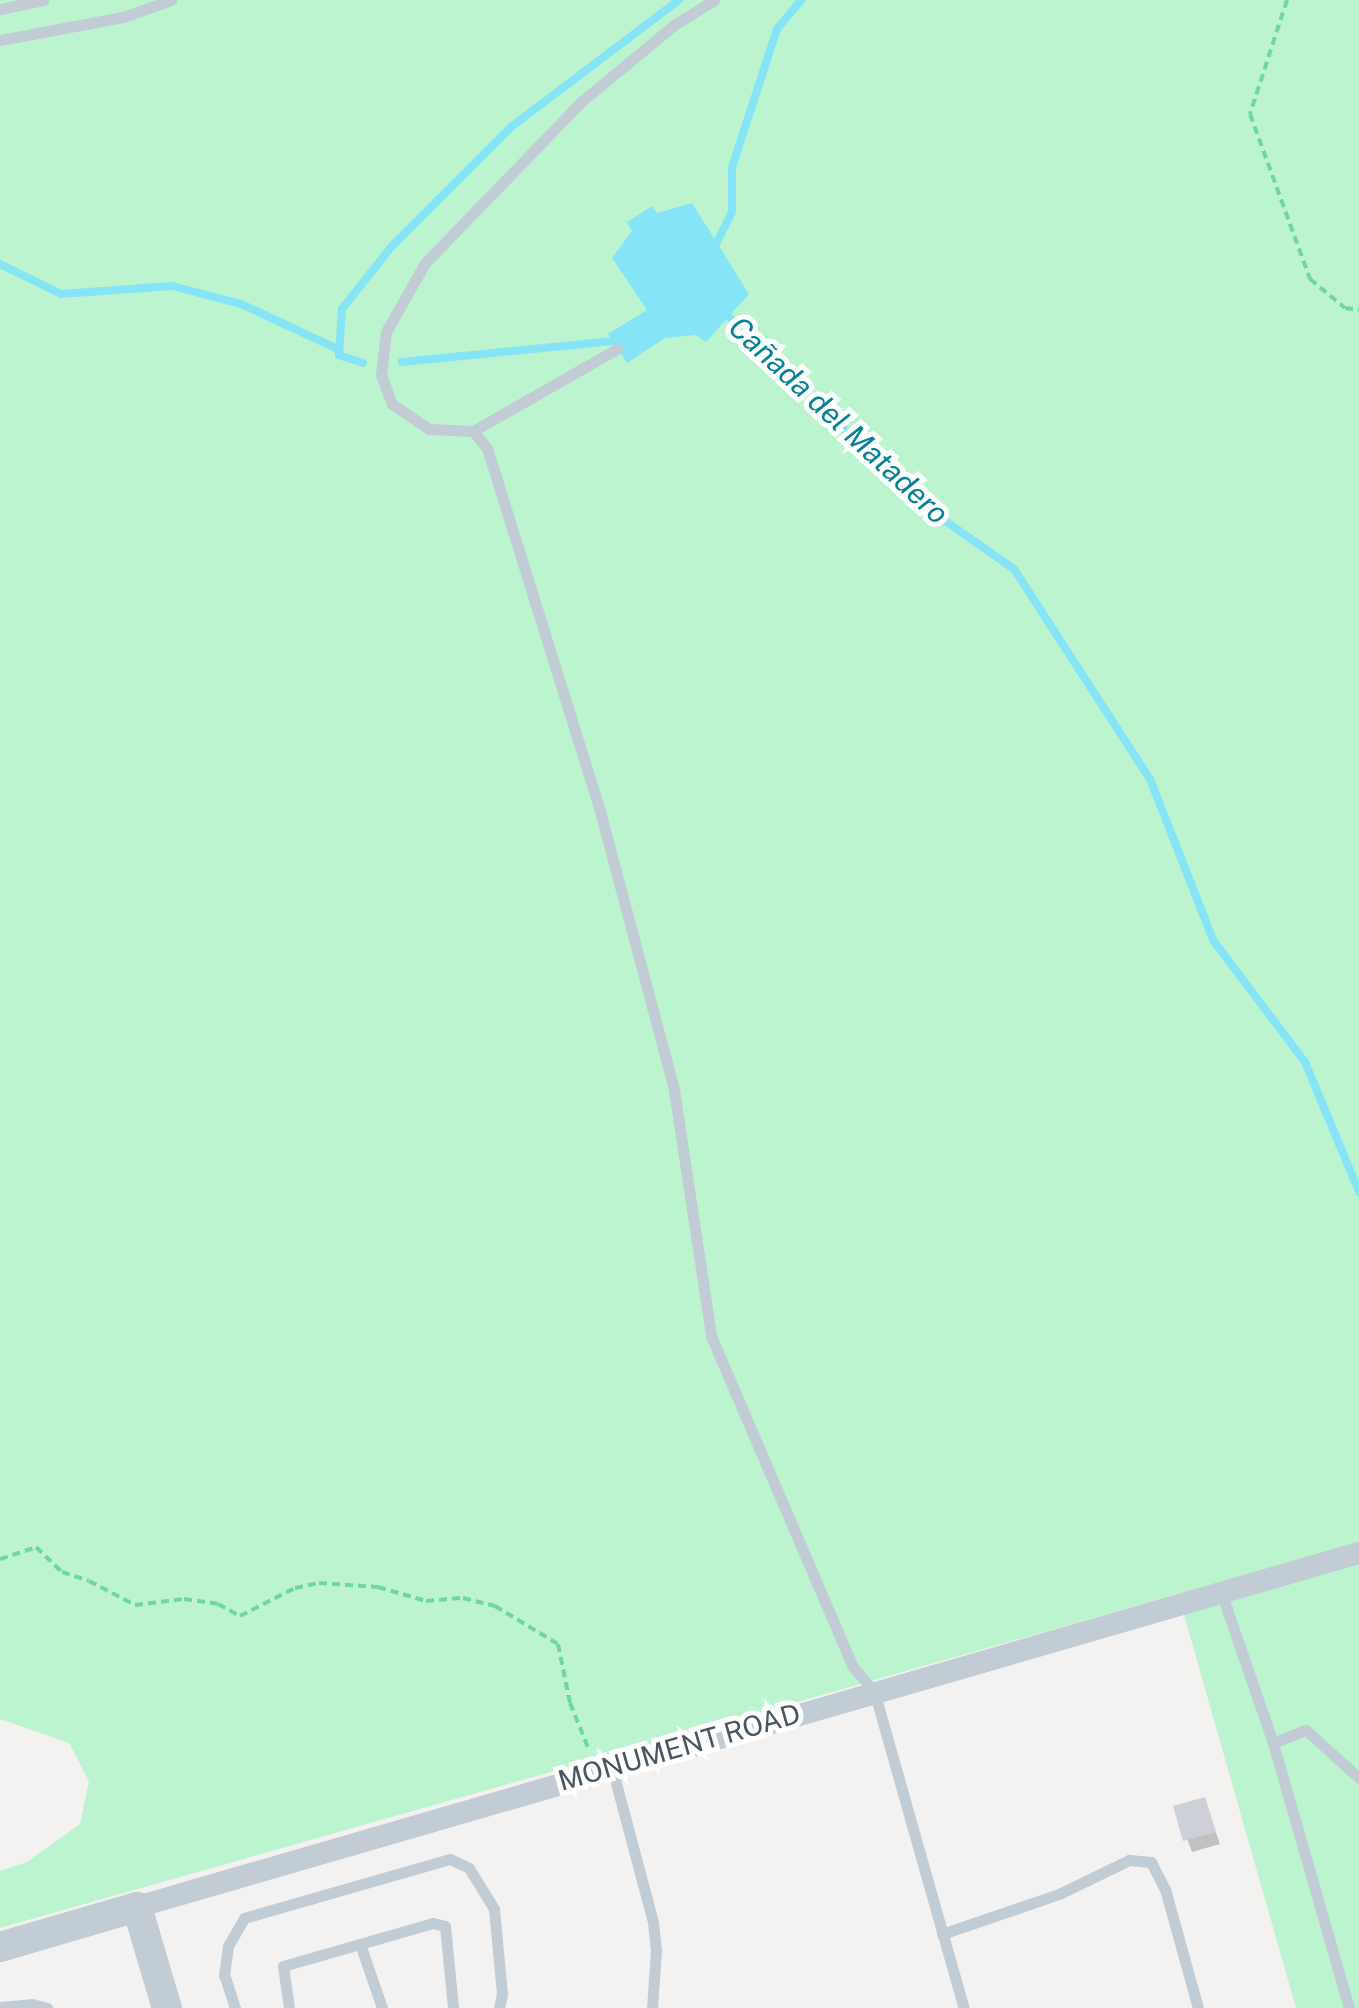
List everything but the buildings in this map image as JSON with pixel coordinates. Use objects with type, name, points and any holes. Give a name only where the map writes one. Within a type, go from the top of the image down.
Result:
[{"type":"street","name":"MONUMENT ROAD","points":[[0,1947],[604,1768],[1359,1553]]},
{"type":"street","points":[[137,1906],[168,2008]]},
{"type":"lane","points":[[0,9],[42,0]]},
{"type":"lane","points":[[0,40],[124,17],[171,0]]},
{"type":"lane","points":[[617,349],[473,431],[429,429],[392,404],[382,374],[386,332],[425,264],[581,102],[674,25],[714,0]]},
{"type":"lane","points":[[473,431],[487,448],[522,552],[601,814],[669,1072],[711,1336],[852,1666],[874,1691],[964,2008]]},
{"type":"lane","points":[[1221,1592],[1273,1743],[1349,2008]]},
{"type":"lane","points":[[1273,1743],[1306,1730],[1359,1778]]},
{"type":"lane","points":[[604,1768],[653,1922],[656,1950],[652,2008]]},
{"type":"lane","points":[[235,2008],[224,1975],[228,1946],[244,1918],[428,1862],[450,1859],[470,1868],[494,1908],[502,1994],[499,2008]]},
{"type":"lane","points":[[942,1934],[1059,1894],[1129,1860],[1151,1862],[1165,1889],[1198,2008]]},
{"type":"lane","points":[[289,2008],[282,1966],[433,1923],[444,1926],[453,2008]]},
{"type":"lane","points":[[360,1944],[382,2008]]},
{"type":"lane","points":[[0,2007],[32,2004],[47,2008]]},
{"type":"path","points":[[1286,0],[1250,114],[1310,279],[1345,308],[1359,310]]},
{"type":"path","points":[[0,1559],[36,1547],[62,1572],[89,1580],[135,1605],[184,1599],[218,1604],[240,1616],[294,1588],[319,1584],[378,1587],[426,1602],[463,1598],[495,1606],[558,1644],[570,1703],[604,1768]]},
{"type":"green space","points":[[0,0],[1359,0],[1359,2008],[1296,2008],[1178,1594],[0,1928],[0,1871],[27,1862],[80,1824],[89,1781],[69,1743],[0,1719]]},
{"type":"water","points":[[692,203],[749,294],[706,342],[696,335],[665,338],[627,363],[608,334],[647,310],[612,258],[632,231],[627,222],[652,206],[657,213]]},
{"type":"waterway","points":[[363,363],[339,355],[342,309],[392,246],[511,127],[679,0]]},
{"type":"waterway","points":[[713,250],[732,212],[732,167],[777,29],[801,0]]},
{"type":"waterway","points":[[0,264],[61,294],[172,286],[241,304],[338,349]]},
{"type":"waterway","name":"Cañada del Matadero","points":[[724,312],[921,504],[1014,569],[1150,779],[1213,940],[1305,1062],[1359,1192]]},
{"type":"waterway","points":[[402,362],[621,340]]}]
